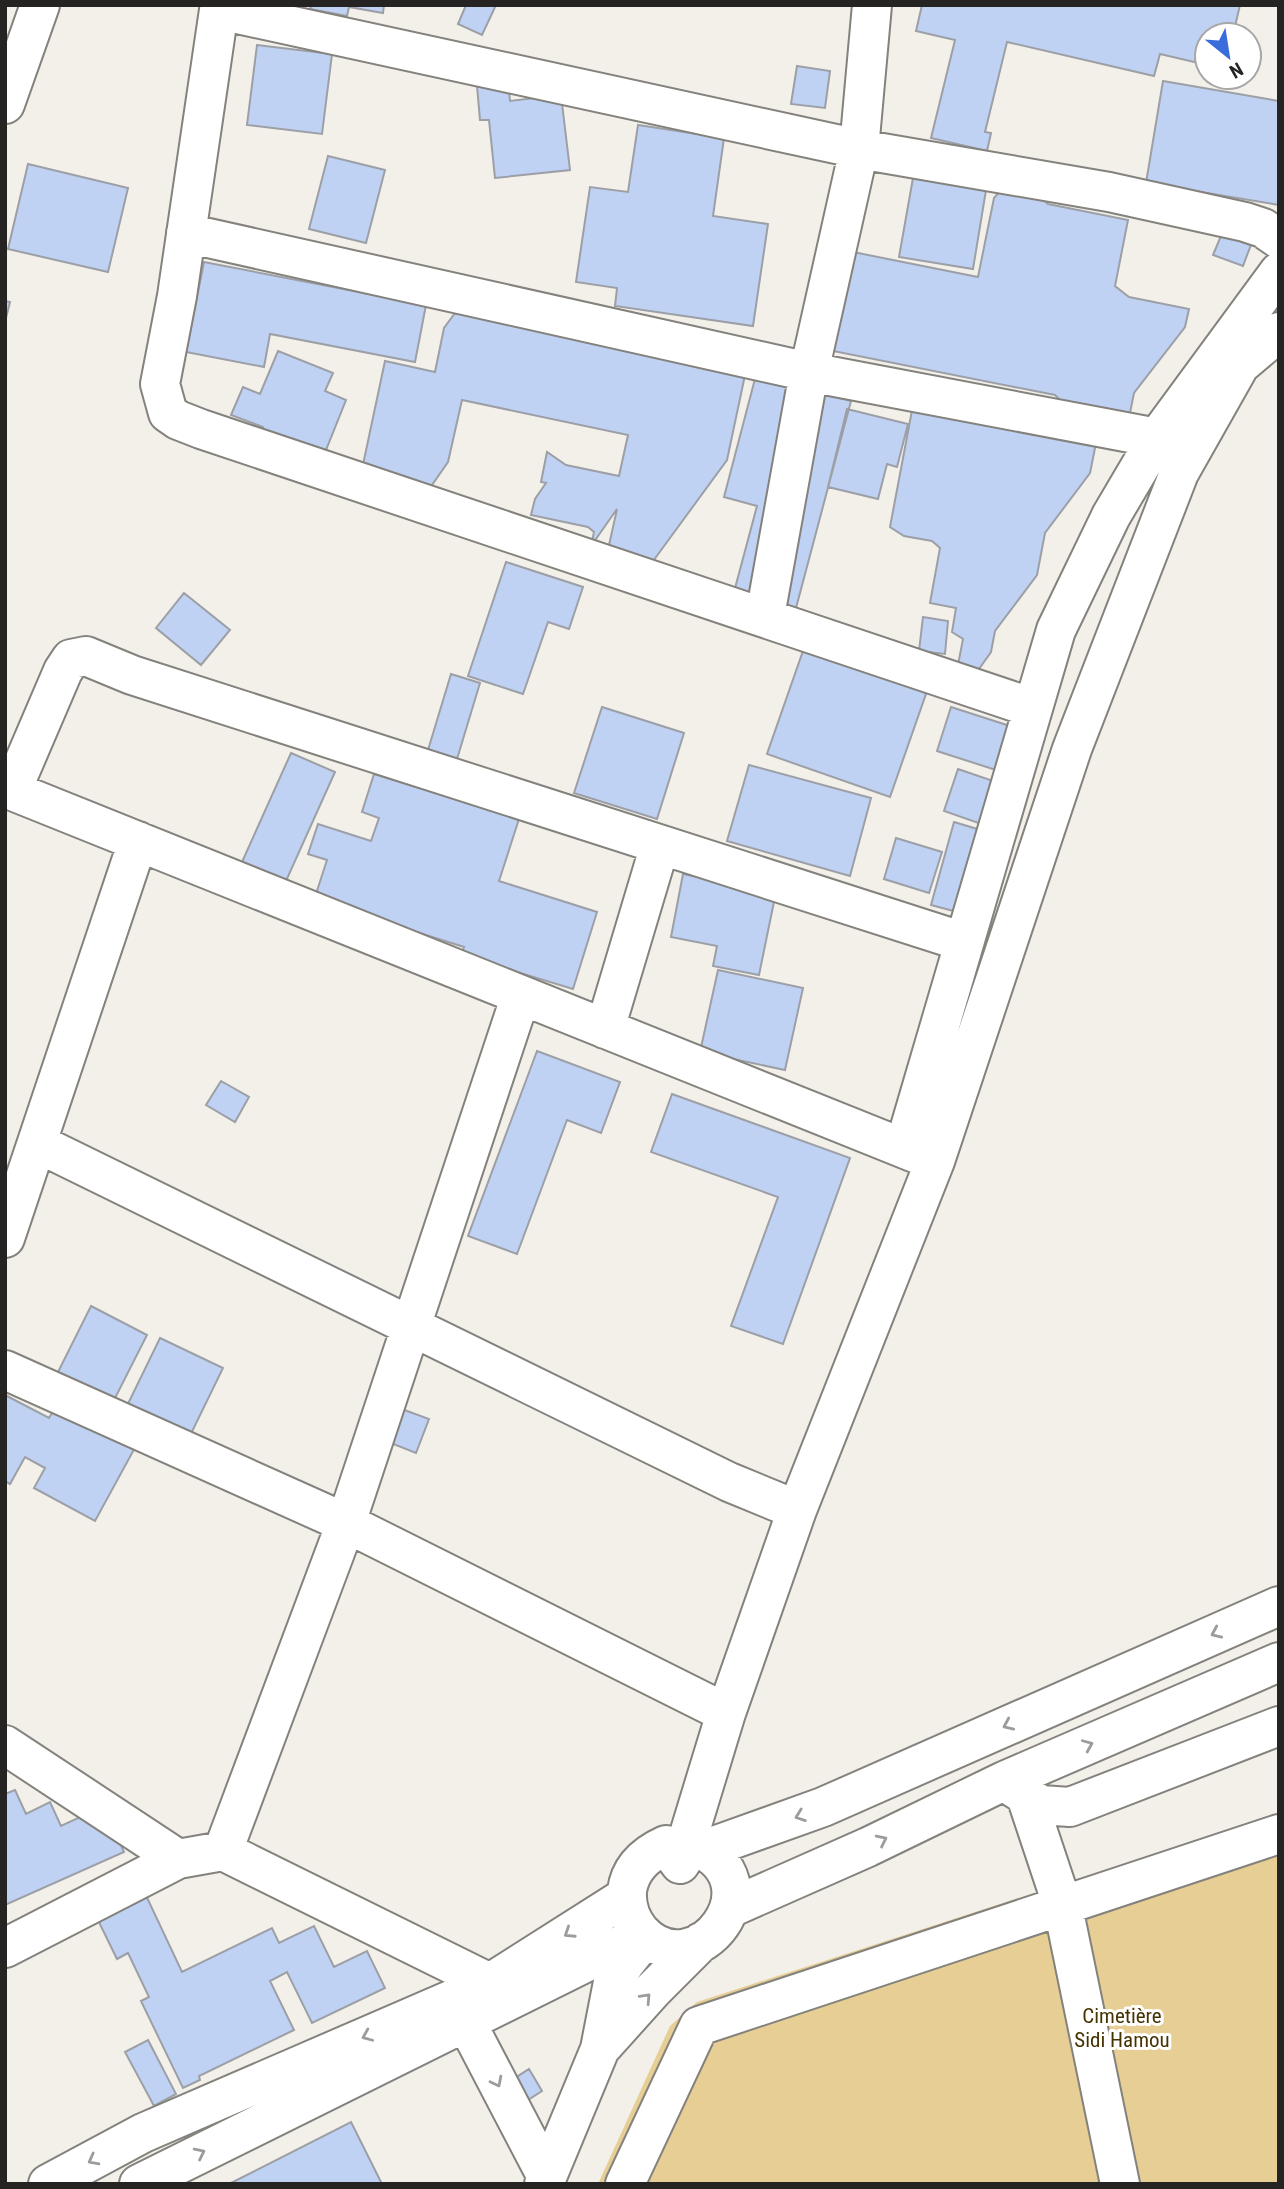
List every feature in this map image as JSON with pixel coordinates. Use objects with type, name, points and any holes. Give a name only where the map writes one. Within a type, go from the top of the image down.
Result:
[{"type":"street","points":[[7,96],[40,5]]},
{"type":"street","points":[[765,616],[809,372],[859,149],[873,5]]},
{"type":"street","points":[[1033,708],[201,429],[168,413],[160,384],[177,296],[220,8],[859,149],[1109,192],[1245,222],[1263,228],[1279,239]]},
{"type":"street","points":[[186,233],[809,372],[1157,438]]},
{"type":"street","points":[[919,1154],[964,942],[1056,630],[1111,516],[1157,438],[1279,272]]},
{"type":"street","points":[[692,1857],[726,1713],[919,1154],[1072,749],[1179,473],[1240,365],[1279,332]]},
{"type":"street","points":[[919,1154],[8,789],[63,670],[71,659],[86,656],[158,683],[964,942]]},
{"type":"street","points":[[5,1238],[138,841]]},
{"type":"street","points":[[605,1029],[660,845]]},
{"type":"street","points":[[223,1851],[346,1524],[521,995]]},
{"type":"street","points":[[37,1143],[729,1482],[797,1510]]},
{"type":"street","points":[[5,1370],[346,1524],[726,1713]]},
{"type":"street","points":[[692,1857],[823,1807],[1279,1606]]},
{"type":"street","points":[[730,1908],[867,1847],[1015,1789],[1279,1662]]},
{"type":"street","points":[[1015,1789],[1041,1805],[1070,1807],[1279,1726]]},
{"type":"street","points":[[5,1745],[178,1859]]},
{"type":"street","points":[[1015,1789],[1063,1907],[1120,2184]]},
{"type":"street","points":[[625,2184],[699,2026],[1279,1834]]},
{"type":"street","points":[[600,2049],[653,1990],[701,1942],[720,1928],[730,1908],[729,1881],[714,1857],[692,1857],[666,1845],[653,1851],[634,1870],[628,1882],[629,1910],[634,1923],[645,1935],[659,1944],[673,1948],[701,1942]]},
{"type":"street","points":[[5,1948],[178,1859],[223,1851],[490,1983]]},
{"type":"street","points":[[48,2184],[143,2133],[490,1983],[627,1896]]},
{"type":"street","points":[[143,2133],[150,2178],[645,1935]]},
{"type":"street","points":[[546,2181],[600,2049],[613,1982],[645,1935]]},
{"type":"street","points":[[466,2022],[546,2181]]},
{"type":"green space","name":"Cimetière Sidi Hamou","points":[[1279,1814],[1279,2184],[598,2184],[670,2026],[697,2002]]},
{"type":"building","points":[[306,5],[384,5],[383,13],[349,7],[347,16],[310,9],[311,6]]},
{"type":"building","points":[[466,5],[496,5],[482,35],[458,24]]},
{"type":"building","points":[[922,5],[1240,5],[1236,21],[1193,21],[1193,62],[1160,54],[1154,76],[1007,42],[985,132],[991,133],[987,151],[931,138],[955,40],[916,31]]},
{"type":"building","points":[[257,45],[332,54],[322,134],[247,125]]},
{"type":"building","points":[[797,66],[830,71],[825,108],[791,104]]},
{"type":"building","points":[[1163,81],[1193,86],[1193,91],[1221,91],[1279,101],[1279,205],[1146,183]]},
{"type":"building","points":[[508,82],[510,101],[561,95],[570,170],[495,178],[489,120],[480,120],[477,86]]},
{"type":"building","points":[[638,125],[724,138],[713,216],[768,224],[753,326],[615,306],[617,288],[576,282],[590,187],[628,192]]},
{"type":"building","points":[[328,156],[385,170],[366,243],[309,229]]},
{"type":"building","points":[[28,164],[128,188],[108,272],[8,249]]},
{"type":"building","points":[[913,178],[986,190],[973,269],[899,257]]},
{"type":"building","points":[[1000,191],[1128,220],[1115,286],[1129,297],[1189,309],[1185,327],[1134,393],[1129,418],[1102,408],[1060,400],[1055,395],[808,346],[828,247],[978,277],[994,198]]},
{"type":"building","points":[[1223,231],[1252,242],[1243,266],[1213,255]]},
{"type":"building","points":[[204,262],[426,305],[415,362],[270,334],[264,367],[186,352]]},
{"type":"building","points":[[5,301],[10,302],[5,322]]},
{"type":"building","points":[[455,313],[745,375],[727,460],[648,568],[606,559],[617,509],[591,546],[594,532],[588,527],[531,515],[535,499],[546,483],[541,482],[547,452],[566,465],[619,476],[628,435],[462,400],[448,462],[425,495],[361,474],[385,361],[435,372],[444,328]]},
{"type":"building","points":[[278,351],[333,373],[325,391],[346,400],[322,460],[260,436],[263,427],[231,415],[243,387],[260,394]]},
{"type":"building","points":[[756,375],[851,401],[796,608],[734,592],[757,506],[724,497]]},
{"type":"building","points":[[913,405],[1096,443],[1090,473],[1045,533],[1037,575],[995,631],[991,652],[979,669],[958,665],[963,639],[952,632],[956,608],[930,603],[940,548],[932,541],[904,536],[890,527]]},
{"type":"building","points":[[847,409],[908,424],[897,467],[887,464],[878,499],[828,487]]},
{"type":"building","points":[[506,562],[583,587],[569,629],[548,622],[523,694],[468,676]]},
{"type":"building","points":[[184,593],[230,630],[201,665],[156,628]]},
{"type":"building","points":[[923,617],[948,621],[945,654],[919,651]]},
{"type":"building","points":[[804,648],[927,691],[890,797],[767,754]]},
{"type":"building","points":[[451,674],[480,683],[457,759],[428,750]]},
{"type":"building","points":[[602,707],[684,733],[657,819],[574,793]]},
{"type":"building","points":[[951,707],[1013,727],[999,771],[937,751]]},
{"type":"building","points":[[291,753],[335,772],[286,881],[242,862]]},
{"type":"building","points":[[749,765],[871,798],[850,876],[727,841]]},
{"type":"building","points":[[958,769],[1002,784],[987,826],[944,811]]},
{"type":"building","points":[[374,774],[519,819],[499,881],[597,912],[573,989],[461,955],[464,947],[314,900],[327,860],[308,854],[318,824],[371,841],[379,818],[362,812]]},
{"type":"building","points":[[954,822],[984,831],[961,913],[931,905]]},
{"type":"building","points":[[896,838],[942,852],[929,893],[884,879]]},
{"type":"building","points":[[683,874],[776,892],[759,975],[713,966],[717,946],[671,937]]},
{"type":"building","points":[[718,970],[803,988],[785,1070],[700,1052]]},
{"type":"building","points":[[537,1051],[620,1082],[601,1133],[567,1120],[517,1254],[468,1236]]},
{"type":"building","points":[[221,1081],[249,1097],[235,1122],[206,1105]]},
{"type":"building","points":[[672,1094],[850,1158],[783,1344],[731,1326],[778,1197],[651,1152]]},
{"type":"building","points":[[91,1306],[147,1335],[108,1412],[52,1384]]},
{"type":"building","points":[[160,1338],[223,1368],[186,1444],[123,1414]]},
{"type":"building","points":[[5,1395],[49,1418],[58,1403],[137,1444],[95,1521],[34,1488],[45,1468],[25,1457],[10,1484],[5,1481]]},
{"type":"building","points":[[391,1405],[429,1419],[416,1453],[378,1438]]},
{"type":"building","points":[[15,1790],[26,1814],[50,1802],[61,1826],[104,1806],[124,1852],[5,1905],[5,1794]]},
{"type":"building","points":[[142,1887],[182,1972],[272,1928],[279,1943],[314,1926],[334,1967],[367,1951],[385,1988],[312,2023],[287,1972],[270,1981],[294,2030],[199,2076],[200,2080],[183,2088],[141,2001],[149,1997],[128,1953],[117,1959],[93,1910]]},
{"type":"building","points":[[148,2040],[176,2094],[154,2106],[125,2052]]},
{"type":"building","points":[[529,2069],[542,2091],[517,2107],[504,2085]]},
{"type":"building","points":[[351,2122],[382,2184],[229,2184]]}]
